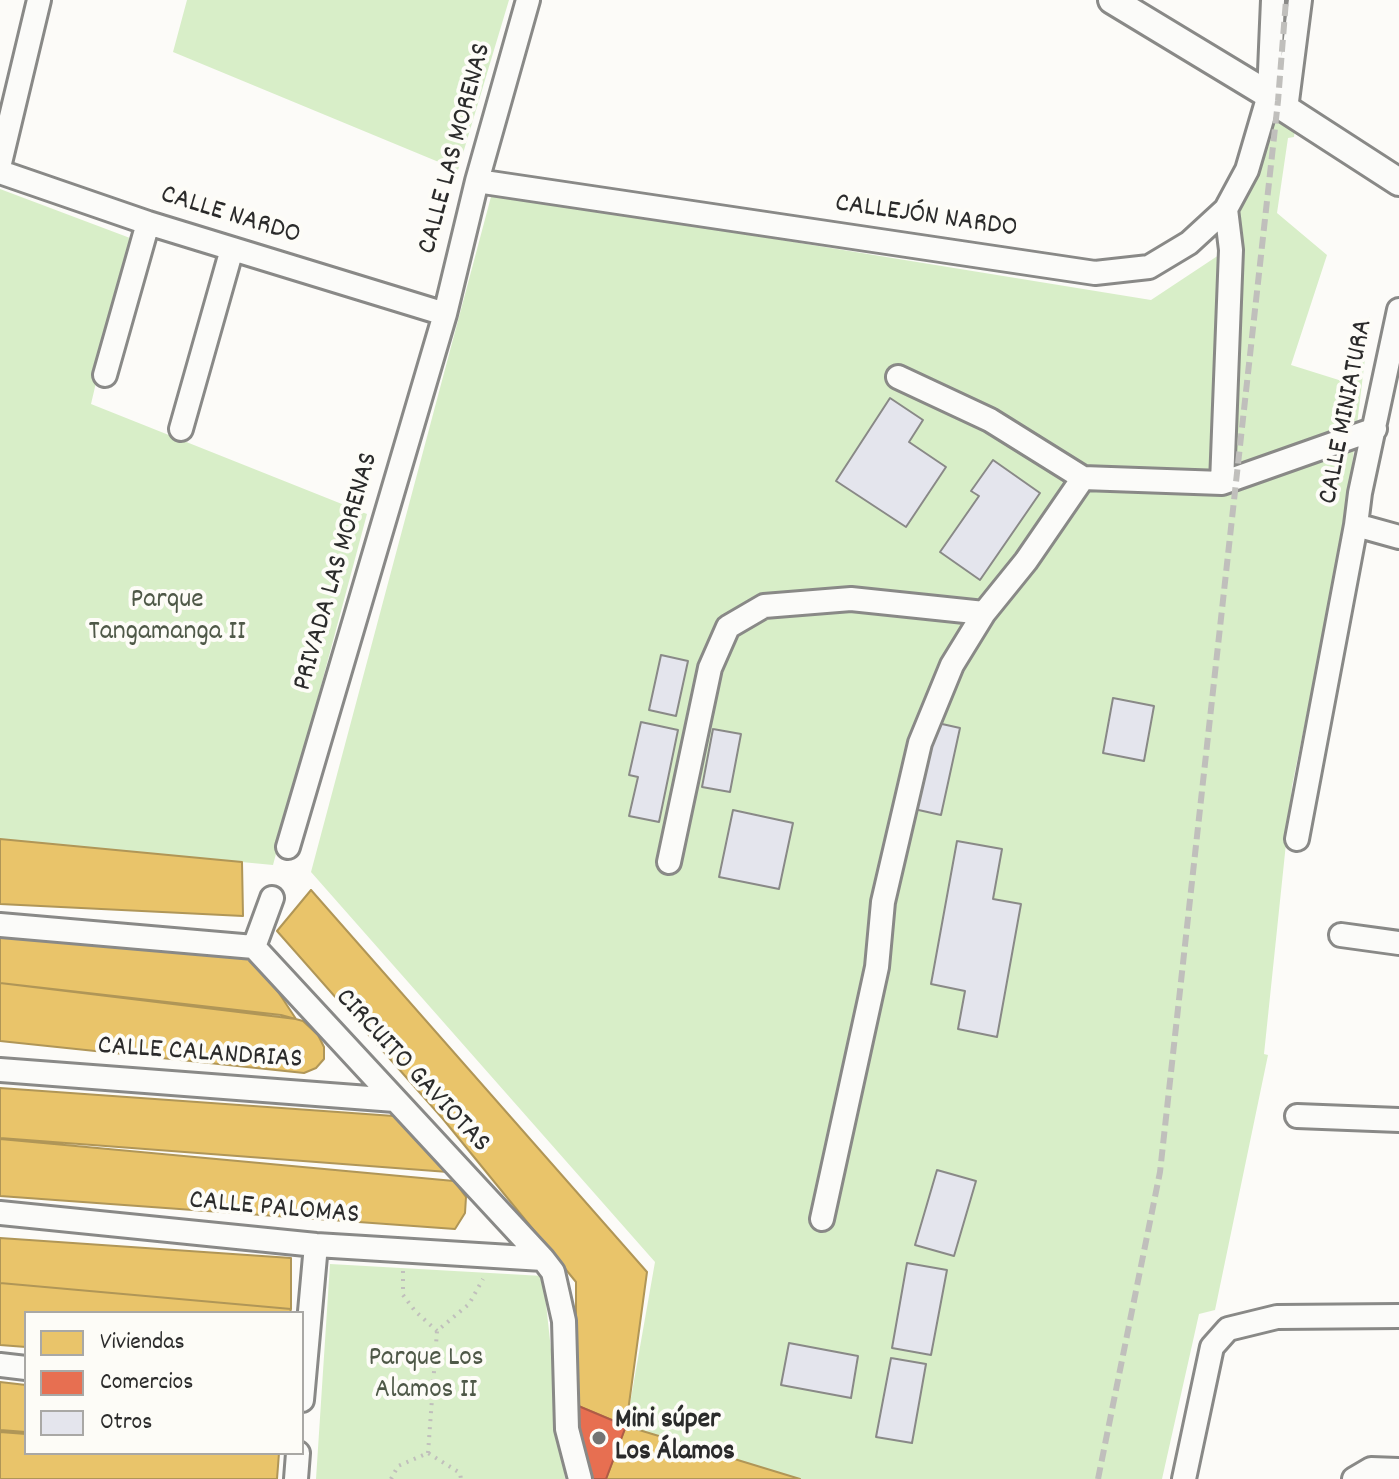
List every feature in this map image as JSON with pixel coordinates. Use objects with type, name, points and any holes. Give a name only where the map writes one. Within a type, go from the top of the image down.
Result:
[{"type":"street","points":[[0,163],[39,0]]},
{"type":"street","name":"CALLE LAS MORENAS","points":[[445,314],[477,181],[528,0]]},
{"type":"street","points":[[1112,0],[1278,102],[1399,182]]},
{"type":"street","points":[[1273,0],[1278,102]]},
{"type":"street","points":[[1278,102],[1300,0]]},
{"type":"street","name":"CALLEJÓN NARDO","points":[[477,181],[1095,273],[1149,267],[1189,243],[1226,209],[1278,102]]},
{"type":"street","name":"CALLE NARDO","points":[[0,172],[148,223],[445,314]]},
{"type":"street","points":[[1222,483],[1231,250],[1226,209]]},
{"type":"street","points":[[105,375],[148,223]]},
{"type":"street","points":[[181,429],[232,249]]},
{"type":"street","name":"CALLE MINIATURA","points":[[1297,839],[1360,493],[1399,310]]},
{"type":"street","name":"PRIVADA LAS MORENAS","points":[[288,847],[445,314]]},
{"type":"street","points":[[898,377],[990,420],[1083,478],[1222,483],[1375,429]]},
{"type":"street","points":[[822,1219],[877,967],[883,902],[920,743],[952,665],[984,613],[1026,561],[1083,478]]},
{"type":"street","points":[[1356,525],[1399,537]]},
{"type":"street","points":[[669,862],[710,668],[728,627],[764,606],[851,599],[984,613]]},
{"type":"street","points":[[0,925],[254,947],[272,898]]},
{"type":"street","points":[[1341,935],[1399,943]]},
{"type":"street","name":"CIRCUITO GAVIOTAS","points":[[254,947],[553,1272],[564,1321],[567,1429],[580,1479]]},
{"type":"street","name":"CALLE CALANDRIAS","points":[[0,1070],[395,1100]]},
{"type":"street","points":[[1297,1116],[1399,1120]]},
{"type":"street","name":"CALLE PALOMAS","points":[[0,1213],[316,1245],[543,1259]]},
{"type":"street","points":[[304,1375],[316,1245]]},
{"type":"street","points":[[1184,1479],[1212,1347],[1228,1329],[1277,1317],[1399,1316]]},
{"type":"street","points":[[0,1365],[24,1368]]},
{"type":"street","points":[[296,1479],[298,1455]]},
{"type":"street","points":[[1354,1479],[1371,1469],[1399,1470]]},
{"type":"path","points":[[417,1272],[403,1271],[403,1295],[437,1331]]},
{"type":"path","points":[[428,1453],[437,1331],[469,1304],[485,1279],[471,1278]]},
{"type":"path","points":[[391,1479],[398,1466],[428,1453]]},
{"type":"path","points":[[428,1453],[460,1473],[461,1479]]},
{"type":"green space","points":[[187,0],[509,0],[458,170],[173,52]]},
{"type":"green space","points":[[1269,108],[1296,118],[1294,137],[1288,138],[1277,213],[1327,255],[1291,365],[1342,381],[1370,317],[1344,532],[1292,786],[1264,1054],[1268,1055],[1215,1310],[1199,1314],[1162,1479],[800,1479],[626,1426],[655,1262],[311,872],[492,193],[1151,300],[1222,253]]},
{"type":"green space","name":"Parque Tangamanga II","points":[[0,189],[130,238],[91,404],[367,514],[273,865],[0,839]]},
{"type":"green space","name":"Parque Los Alamos II","points":[[330,1264],[543,1276],[565,1479],[316,1479]]},
{"type":"building: Viviendas","points":[[0,839],[242,862],[243,916],[0,904]]},
{"type":"building: Viviendas","points":[[311,890],[647,1272],[626,1426],[576,1405],[576,1282],[443,1119],[277,931]]},
{"type":"building: Viviendas","points":[[0,936],[254,955],[296,1019],[0,983]]},
{"type":"building: Viviendas","points":[[0,983],[281,1015],[303,1021],[318,1035],[324,1047],[324,1059],[316,1068],[304,1073],[0,1041]]},
{"type":"building: Viviendas","points":[[0,1088],[394,1116],[448,1172],[0,1138]]},
{"type":"building: Viviendas","points":[[0,1139],[454,1181],[466,1197],[465,1213],[455,1229],[0,1196]]},
{"type":"building: Viviendas","points":[[0,1238],[291,1258],[291,1309],[0,1283]]},
{"type":"building: Viviendas","points":[[0,1283],[291,1309],[24,1311],[24,1347],[0,1345]]},
{"type":"building: Viviendas","points":[[0,1382],[24,1385],[24,1432],[0,1430]]},
{"type":"building: Viviendas","points":[[626,1426],[800,1479],[606,1479]]},
{"type":"building: Viviendas","points":[[0,1432],[24,1434],[24,1455],[279,1455],[277,1479],[0,1479]]},
{"type":"building: Comercios","name":"Mini súper Los Álamos","points":[[576,1405],[626,1426],[606,1479],[586,1479],[577,1447]]},
{"type":"building: Otros","points":[[890,398],[923,420],[909,442],[946,467],[906,527],[836,481]]},
{"type":"building: Otros","points":[[993,460],[1040,493],[980,580],[940,552],[979,496],[971,491]]},
{"type":"building: Otros","points":[[661,655],[688,661],[676,716],[649,710]]},
{"type":"building: Otros","points":[[1113,698],[1154,706],[1144,761],[1103,753]]},
{"type":"building: Otros","points":[[641,722],[678,730],[659,822],[629,816],[638,777],[629,775]]},
{"type":"building: Otros","points":[[933,722],[960,728],[941,815],[914,809]]},
{"type":"building: Otros","points":[[713,729],[741,734],[730,792],[702,787]]},
{"type":"building: Otros","points":[[733,810],[793,823],[779,889],[719,877]]},
{"type":"building: Otros","points":[[957,841],[1002,849],[993,899],[1021,904],[997,1037],[958,1029],[965,991],[931,984]]},
{"type":"building: Otros","points":[[937,1170],[976,1181],[954,1256],[915,1245]]},
{"type":"building: Otros","points":[[907,1263],[947,1270],[931,1355],[892,1348]]},
{"type":"building: Otros","points":[[789,1343],[858,1356],[851,1398],[781,1385]]},
{"type":"building: Otros","points":[[891,1358],[926,1364],[912,1443],[876,1437]]},
{"type":"railway","points":[[1098,1479],[1160,1172],[1278,101],[1286,0]]},
{"type":"place","name":"Mini súper Los Álamos","points":[[599,1438]]}]
